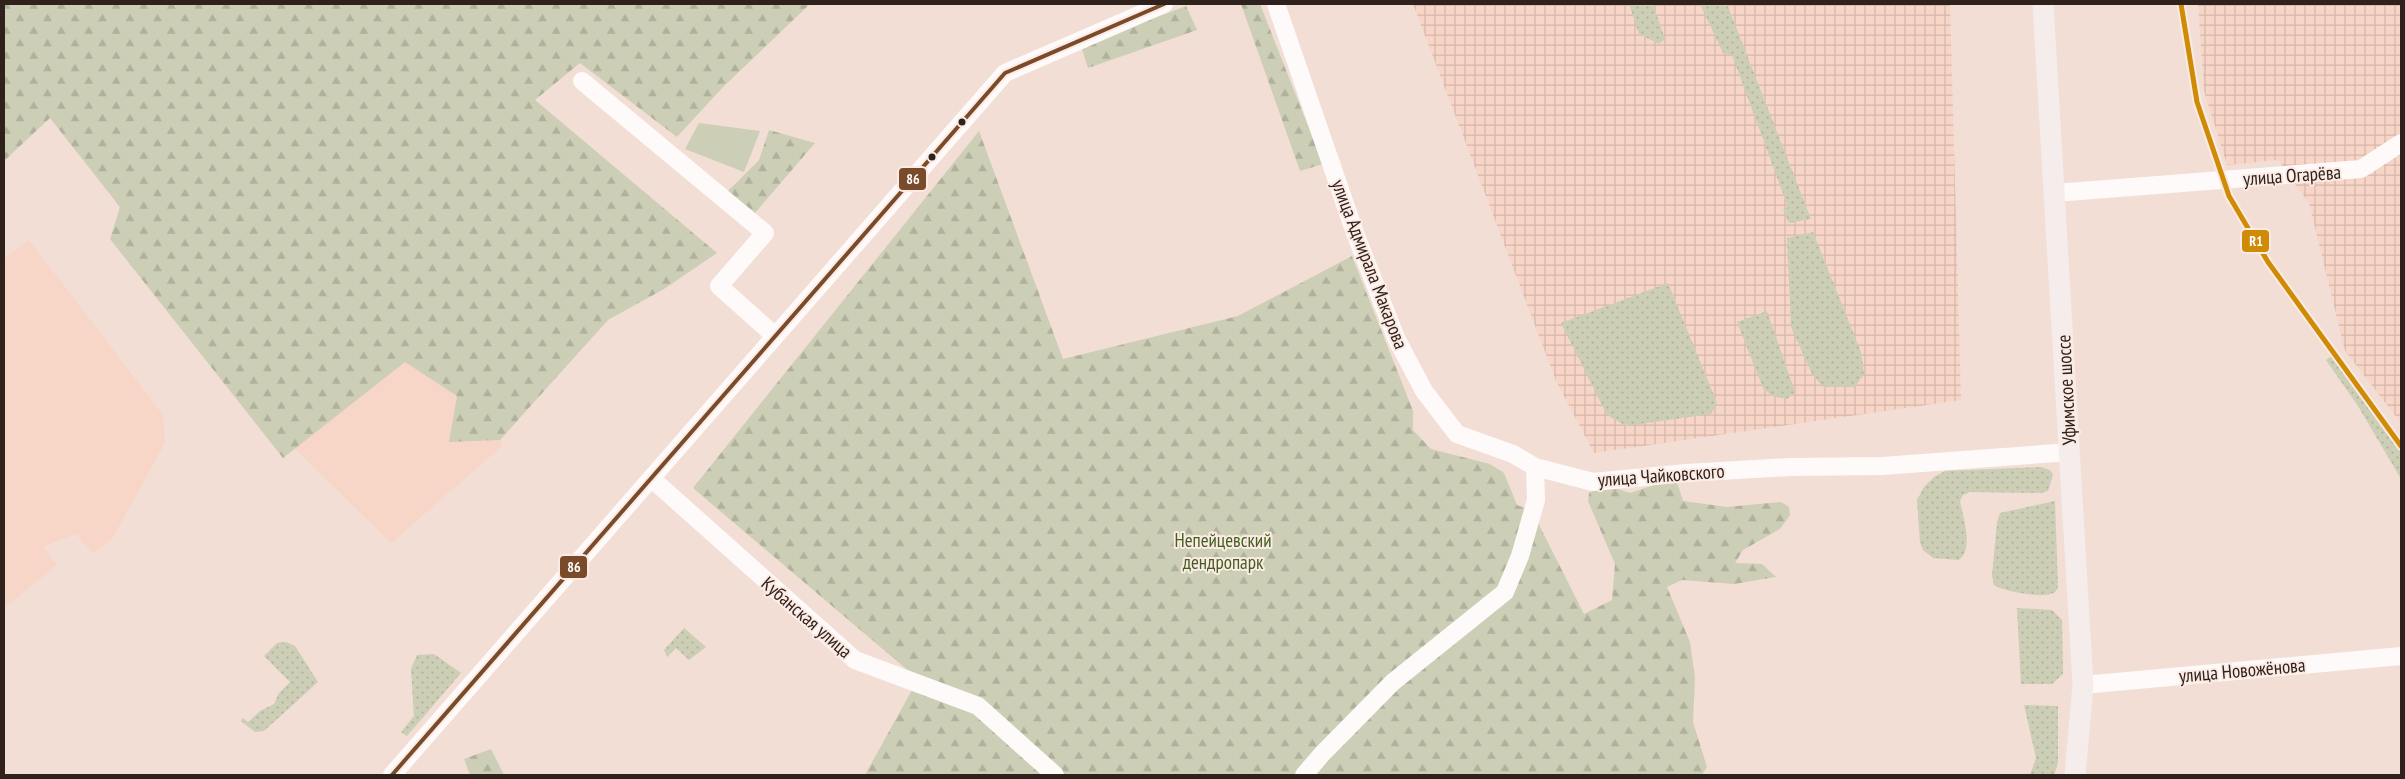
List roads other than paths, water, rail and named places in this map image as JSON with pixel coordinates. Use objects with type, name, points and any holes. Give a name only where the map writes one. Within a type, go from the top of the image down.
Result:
[{"type":"main road","name":"Уфимское шоссе","points":[[2043,4],[2083,685],[2075,775]]},
{"type":"street","points":[[392,775],[1004,74],[1164,4]]},
{"type":"street","name":"улица Адмирала Макарова","points":[[1276,4],[1355,233],[1396,338],[1424,391],[1457,434],[1512,454],[1535,467]]},
{"type":"street","points":[[582,82],[765,233],[719,286],[775,336]]},
{"type":"street","name":"улица Огарёва","points":[[2055,193],[2361,169],[2401,143]]},
{"type":"street","name":"улица Чайковского","points":[[1535,467],[1593,482],[1686,473],[1790,467],[1882,466],[2070,452]]},
{"type":"street","points":[[1304,775],[1322,754],[1393,682],[1505,592],[1520,556],[1536,500],[1535,467]]},
{"type":"street","name":"Кубанская улица","points":[[651,478],[855,660],[978,706],[1055,775]]},
{"type":"street","name":"улица Новожёнова","points":[[2083,685],[2401,656]]},
{"type":"park label","name":"Непейцевский дендропарк","points":[[1223,551]]}]
